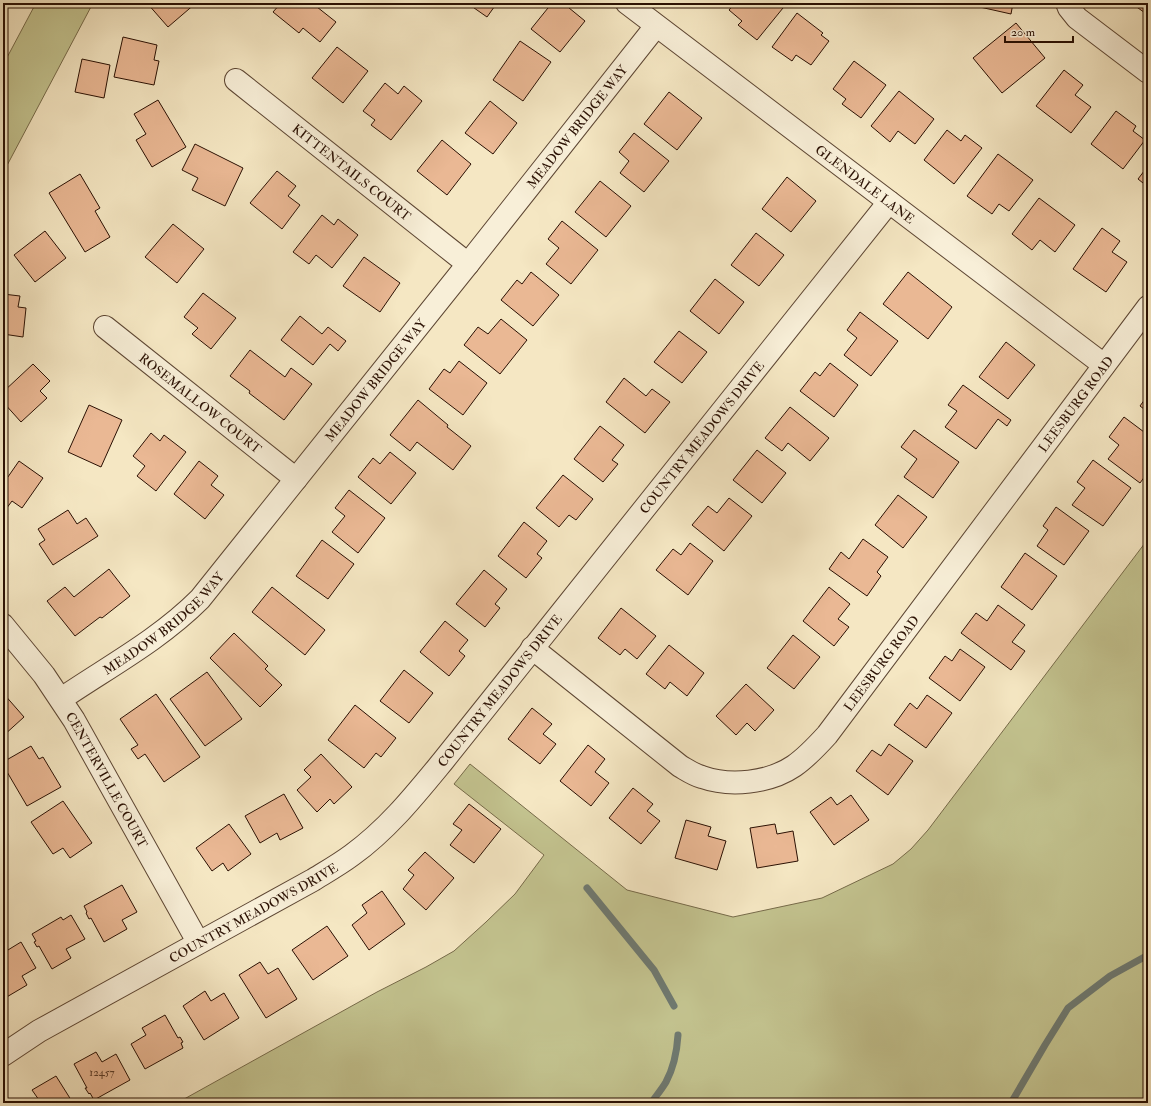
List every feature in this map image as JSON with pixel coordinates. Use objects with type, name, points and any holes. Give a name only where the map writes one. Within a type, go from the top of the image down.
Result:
[{"type":"street","name":"GLENDALE LANE","points":[[627,3],[1104,365]]},
{"type":"street","points":[[1067,3],[1077,18],[1148,72]]},
{"type":"street","name":"MEADOW BRIDGE WAY","points":[[61,699],[154,638],[189,610],[200,599],[656,26]]},
{"type":"street","name":"KITTENTAILS COURT","points":[[236,80],[468,264]]},
{"type":"street","name":"COUNTRY MEADOWS DRIVE","points":[[3,1055],[39,1031],[198,942],[313,880],[351,856],[368,843],[391,821],[410,800],[889,202]]},
{"type":"street","name":"LEESBURG ROAD","points":[[532,648],[680,766],[691,772],[702,777],[727,782],[755,781],[781,774],[803,759],[827,735],[1148,307]]},
{"type":"street","name":"ROSEMALLOW COURT","points":[[105,327],[296,479]]},
{"type":"street","name":"CENTERVILLE COURT","points":[[3,625],[44,675],[61,699],[87,742],[198,942]]},
{"type":"green space","points":[[36,3],[93,3],[3,173],[3,65]]},
{"type":"green space","points":[[1148,539],[1148,1103],[177,1103],[454,951],[515,894],[544,855],[454,784],[470,764],[627,890],[733,917],[822,898],[893,864],[911,849],[928,830]]},
{"type":"building","points":[[147,3],[196,3],[168,27]]},
{"type":"building","points":[[281,3],[312,3],[336,22],[320,42],[303,28],[299,33],[273,12]]},
{"type":"building","points":[[467,3],[497,3],[487,17]]},
{"type":"building","points":[[552,3],[563,3],[585,21],[560,52],[531,29]]},
{"type":"building","points":[[735,3],[777,3],[783,8],[757,40],[738,25],[742,21],[729,10]]},
{"type":"building","points":[[962,3],[1013,3],[1011,14]]},
{"type":"building","points":[[1131,3],[1148,3],[1148,15]]},
{"type":"building","points":[[797,13],[823,33],[821,35],[829,41],[811,65],[796,55],[792,61],[772,47]]},
{"type":"building","points":[[1016,23],[1045,58],[1002,93],[973,58]]},
{"type":"building","points":[[123,37],[157,45],[154,60],[159,61],[154,85],[114,77]]},
{"type":"building","points":[[520,41],[551,62],[523,101],[493,80]]},
{"type":"building","points":[[337,47],[368,71],[343,103],[312,78]]},
{"type":"building","points":[[82,59],[110,65],[104,98],[75,92]]},
{"type":"building","points":[[854,61],[886,85],[861,118],[842,104],[846,99],[833,89]]},
{"type":"building","points":[[1064,70],[1083,85],[1075,95],[1091,107],[1071,133],[1036,106]]},
{"type":"building","points":[[385,83],[398,94],[404,86],[422,101],[391,140],[371,125],[375,120],[363,111]]},
{"type":"building","points":[[899,91],[934,119],[915,144],[898,131],[890,142],[871,126]]},
{"type":"building","points":[[669,92],[702,118],[677,150],[644,124]]},
{"type":"building","points":[[158,100],[186,147],[152,167],[136,140],[146,134],[134,114]]},
{"type":"building","points":[[490,101],[517,123],[493,154],[465,133]]},
{"type":"building","points":[[1116,111],[1136,126],[1133,131],[1145,140],[1123,169],[1091,144]]},
{"type":"building","points":[[947,130],[961,141],[965,135],[982,148],[954,184],[924,160]]},
{"type":"building","points":[[634,133],[669,161],[644,192],[620,173],[629,161],[619,152]]},
{"type":"building","points":[[442,140],[471,164],[447,195],[417,171]]},
{"type":"building","points":[[195,144],[243,168],[225,206],[192,190],[198,178],[182,170]]},
{"type":"building","points":[[998,154],[1033,180],[1009,211],[999,204],[992,214],[967,196]]},
{"type":"building","points":[[1148,166],[1148,187],[1138,179]]},
{"type":"building","points":[[277,171],[296,186],[288,196],[300,205],[282,229],[250,203]]},
{"type":"building","points":[[80,174],[100,208],[95,211],[110,237],[85,252],[49,193]]},
{"type":"building","points":[[787,177],[816,201],[791,232],[762,209]]},
{"type":"building","points":[[600,181],[631,206],[606,237],[575,212]]},
{"type":"building","points":[[1039,198],[1075,225],[1055,252],[1040,240],[1032,250],[1012,234]]},
{"type":"building","points":[[322,215],[334,225],[338,219],[358,235],[332,268],[316,255],[309,264],[293,252]]},
{"type":"building","points":[[562,221],[598,250],[571,284],[546,264],[559,248],[548,239]]},
{"type":"building","points":[[173,224],[204,249],[177,283],[145,257]]},
{"type":"building","points":[[1102,228],[1120,241],[1112,252],[1127,262],[1106,292],[1073,269]]},
{"type":"building","points":[[45,231],[66,258],[35,282],[14,255]]},
{"type":"building","points":[[756,233],[784,255],[759,286],[731,265]]},
{"type":"building","points":[[364,257],[400,283],[380,312],[343,286]]},
{"type":"building","points":[[531,272],[559,295],[533,326],[501,300],[517,280],[522,284]]},
{"type":"building","points":[[908,272],[952,307],[928,339],[883,304]]},
{"type":"building","points":[[715,279],[744,302],[719,334],[690,311]]},
{"type":"building","points":[[203,293],[236,318],[211,349],[192,334],[198,328],[184,317]]},
{"type":"building","points":[[3,294],[20,296],[18,307],[26,308],[23,337],[3,334]]},
{"type":"building","points":[[860,312],[898,341],[871,376],[844,355],[857,338],[847,330]]},
{"type":"building","points":[[300,316],[322,334],[328,327],[346,341],[338,351],[330,344],[313,365],[281,340]]},
{"type":"building","points":[[501,319],[527,340],[500,374],[464,345],[478,327],[488,334]]},
{"type":"building","points":[[679,331],[707,352],[682,383],[654,362]]},
{"type":"building","points":[[1006,342],[1035,365],[1008,399],[979,377]]},
{"type":"building","points":[[250,350],[285,377],[291,368],[312,384],[284,420],[230,376]]},
{"type":"building","points":[[459,361],[487,383],[463,415],[429,389],[444,369],[450,373]]},
{"type":"building","points":[[830,363],[858,385],[834,417],[800,391],[815,372],[820,376]]},
{"type":"building","points":[[33,364],[50,381],[40,391],[47,398],[21,422],[3,402],[3,392]]},
{"type":"building","points":[[624,378],[646,396],[652,389],[670,402],[645,433],[606,402]]},
{"type":"building","points":[[963,385],[1011,420],[1007,426],[998,419],[976,449],[945,427],[957,411],[948,405]]},
{"type":"building","points":[[1148,395],[1148,412],[1140,406]]},
{"type":"building","points":[[418,400],[448,425],[447,427],[471,446],[453,470],[417,442],[410,451],[390,435]]},
{"type":"building","points":[[89,405],[122,420],[101,467],[68,452]]},
{"type":"building","points":[[790,407],[829,438],[810,461],[788,443],[782,451],[765,438]]},
{"type":"building","points":[[1124,417],[1148,435],[1148,472],[1140,483],[1108,459],[1119,445],[1109,437]]},
{"type":"building","points":[[600,426],[624,445],[612,460],[618,464],[603,482],[574,459]]},
{"type":"building","points":[[914,430],[959,462],[933,498],[904,477],[917,459],[901,447]]},
{"type":"building","points":[[151,433],[160,441],[164,435],[186,452],[156,491],[137,476],[145,466],[133,456]]},
{"type":"building","points":[[757,450],[786,473],[762,503],[733,480]]},
{"type":"building","points":[[390,452],[416,473],[391,504],[358,477],[373,458],[380,464]]},
{"type":"building","points":[[1093,460],[1131,488],[1103,526],[1072,505],[1085,488],[1077,482]]},
{"type":"building","points":[[19,461],[43,478],[22,508],[12,501],[3,513],[3,484]]},
{"type":"building","points":[[199,461],[218,476],[211,485],[224,495],[205,519],[174,494]]},
{"type":"building","points":[[563,475],[593,499],[576,520],[569,515],[559,527],[536,508]]},
{"type":"building","points":[[349,490],[385,518],[358,553],[332,532],[345,516],[335,508]]},
{"type":"building","points":[[898,495],[927,517],[903,548],[875,525]]},
{"type":"building","points":[[729,498],[752,516],[724,551],[692,525],[708,506],[717,513]]},
{"type":"building","points":[[1056,507],[1089,531],[1064,565],[1037,546],[1048,530],[1043,526]]},
{"type":"building","points":[[68,510],[77,524],[86,518],[98,536],[53,565],[39,544],[45,540],[38,529]]},
{"type":"building","points":[[524,522],[547,541],[537,554],[542,558],[526,578],[498,556]]},
{"type":"building","points":[[863,539],[888,557],[877,572],[881,576],[867,596],[829,569],[841,552],[849,559]]},
{"type":"building","points":[[322,540],[354,564],[328,599],[296,576]]},
{"type":"building","points":[[690,543],[713,561],[688,595],[656,570],[673,549],[681,555]]},
{"type":"building","points":[[1025,553],[1057,576],[1032,610],[1001,587]]},
{"type":"building","points":[[109,569],[130,596],[102,618],[100,617],[75,636],[47,601],[65,587],[74,597]]},
{"type":"building","points":[[484,570],[507,589],[495,604],[500,608],[485,627],[456,604]]},
{"type":"building","points":[[272,587],[325,630],[305,655],[252,612]]},
{"type":"building","points":[[829,587],[850,604],[838,619],[849,627],[834,646],[803,621]]},
{"type":"building","points":[[998,605],[1025,625],[1012,642],[1025,651],[1011,670],[961,633],[976,613],[987,621]]},
{"type":"building","points":[[621,608],[656,636],[637,659],[625,649],[620,655],[598,638]]},
{"type":"building","points":[[445,621],[468,640],[459,651],[465,656],[449,676],[420,652]]},
{"type":"building","points":[[234,633],[268,666],[265,669],[282,685],[260,707],[210,658]]},
{"type":"building","points":[[793,635],[820,657],[794,689],[767,668]]},
{"type":"building","points":[[669,645],[704,673],[687,696],[670,682],[665,689],[646,674]]},
{"type":"building","points":[[960,649],[985,667],[960,701],[929,678],[945,656],[952,661]]},
{"type":"building","points":[[404,670],[433,693],[409,723],[380,701]]},
{"type":"building","points":[[207,672],[242,719],[205,746],[170,699]]},
{"type":"building","points":[[746,684],[774,710],[755,731],[747,723],[736,735],[716,716]]},
{"type":"building","points":[[3,693],[24,717],[3,736]]},
{"type":"building","points":[[156,694],[200,757],[164,782],[145,754],[138,759],[131,749],[138,745],[120,719]]},
{"type":"building","points":[[927,695],[952,713],[926,748],[894,725],[910,703],[917,709]]},
{"type":"building","points":[[355,705],[396,738],[381,757],[376,753],[364,768],[328,740]]},
{"type":"building","points":[[532,708],[552,724],[543,734],[556,744],[540,764],[508,739]]},
{"type":"building","points":[[889,744],[913,761],[888,795],[856,771],[872,750],[881,756]]},
{"type":"building","points":[[588,745],[605,759],[595,772],[609,783],[591,806],[560,781]]},
{"type":"building","points":[[31,746],[39,759],[43,757],[61,787],[27,806],[3,765],[3,762]]},
{"type":"building","points":[[321,754],[352,787],[334,804],[330,799],[317,812],[297,790],[311,777],[304,770]]},
{"type":"building","points":[[633,788],[653,804],[647,811],[660,821],[641,844],[609,818]]},
{"type":"building","points":[[284,794],[303,828],[280,840],[277,833],[260,843],[245,816]]},
{"type":"building","points":[[851,795],[869,820],[834,845],[810,812],[831,797],[837,805]]},
{"type":"building","points":[[63,801],[92,843],[70,858],[63,848],[53,854],[31,822]]},
{"type":"building","points":[[469,804],[501,829],[474,863],[450,845],[462,830],[453,824]]},
{"type":"building","points":[[686,820],[711,827],[708,836],[726,841],[717,870],[675,858]]},
{"type":"building","points":[[229,824],[251,854],[228,871],[223,863],[212,871],[196,848]]},
{"type":"building","points":[[775,824],[777,834],[793,831],[798,861],[757,868],[750,828]]},
{"type":"building","points":[[425,852],[454,878],[426,910],[403,889],[414,875],[408,870]]},
{"type":"building","points":[[122,885],[137,912],[122,920],[127,929],[104,942],[91,918],[89,919],[84,906]]},
{"type":"building","points":[[382,891],[405,924],[369,950],[352,925],[367,913],[362,905]]},
{"type":"building","points":[[71,915],[85,939],[66,949],[71,958],[52,969],[39,946],[37,947],[34,942],[36,941],[32,934],[61,917],[63,920]]},
{"type":"building","points":[[327,926],[348,956],[313,980],[292,950]]},
{"type":"building","points":[[21,942],[36,968],[22,976],[27,985],[5,998],[3,995],[3,953]]},
{"type":"building","points":[[260,962],[268,974],[278,968],[297,999],[266,1018],[239,975]]},
{"type":"building","points":[[205,991],[211,1001],[224,993],[239,1018],[204,1040],[183,1006]]},
{"type":"building","points":[[165,1015],[178,1038],[180,1037],[183,1042],[181,1043],[183,1048],[145,1069],[131,1044],[146,1035],[142,1028]]},
{"type":"building","points":[[96,1052],[102,1062],[116,1054],[130,1080],[94,1100],[85,1088],[87,1088],[74,1064]]},
{"type":"building","points":[[56,1076],[73,1103],[34,1103],[39,1100],[32,1090]]},
{"type":"waterway","points":[[587,888],[654,970],[674,1006]]},
{"type":"waterway","points":[[1011,1103],[1068,1008],[1110,976],[1148,955]]},
{"type":"waterway","points":[[651,1103],[664,1085],[671,1071],[676,1053],[678,1035]]}]
